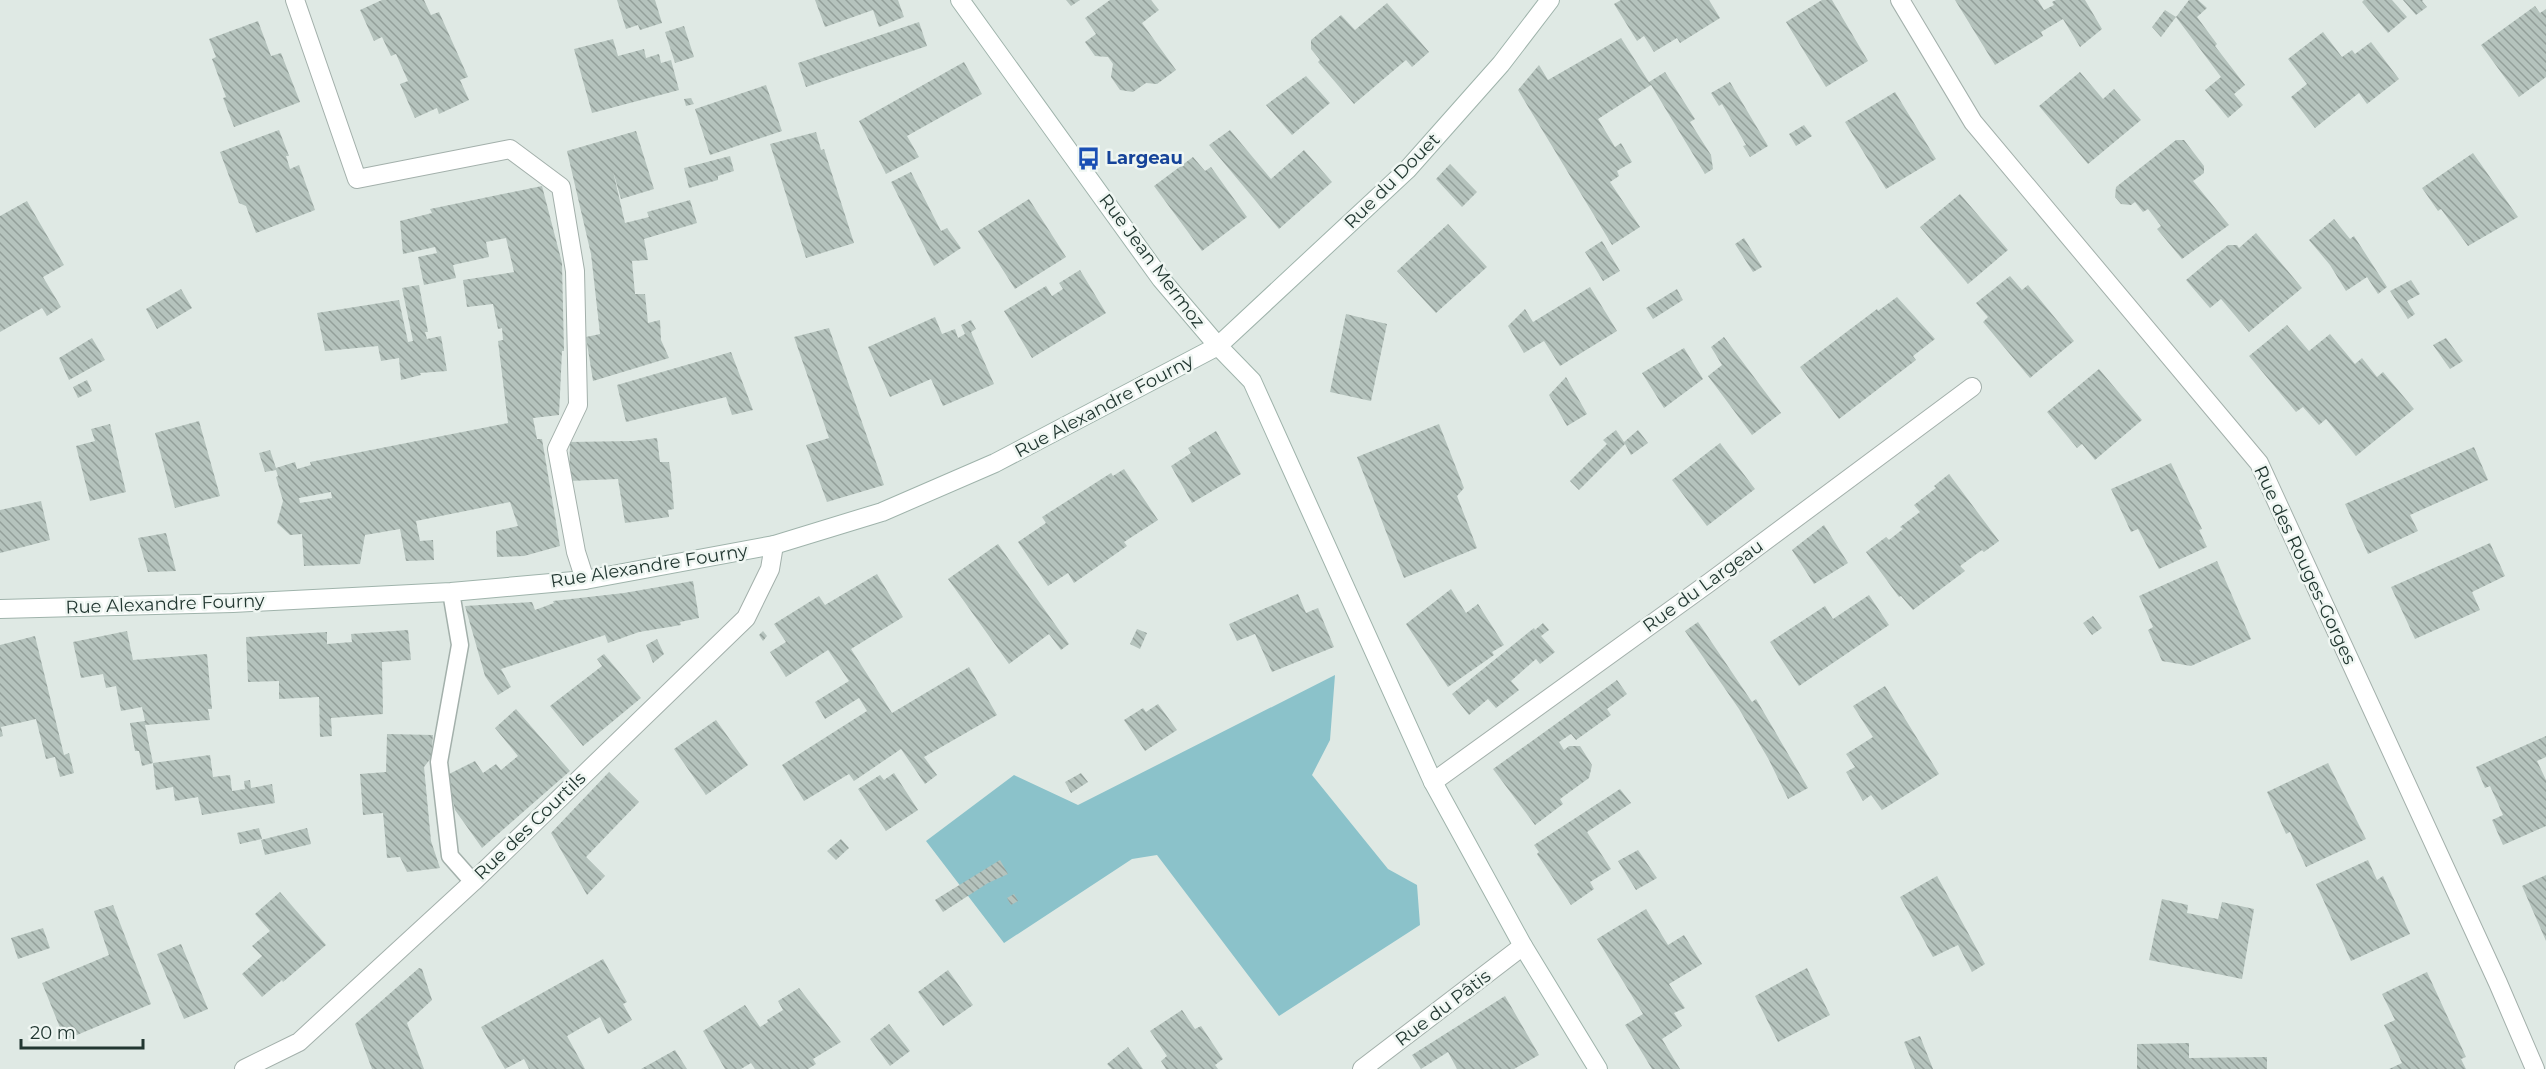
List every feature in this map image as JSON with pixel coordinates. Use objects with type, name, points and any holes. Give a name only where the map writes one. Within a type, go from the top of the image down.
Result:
[{"type":"street","points":[[295,0],[357,178],[510,149],[561,187],[575,271],[578,405],[557,449],[576,552],[585,580]]},
{"type":"street","name":"Rue Jean Mermoz","points":[[960,0],[1161,279],[1218,346]]},
{"type":"street","name":"Rue du Douet","points":[[1218,346],[1407,170],[1501,64],[1550,0]]},
{"type":"street","name":"Rue des Rouges-Gorges","points":[[1900,0],[1973,122],[2259,463],[2498,983],[2535,1069]]},
{"type":"street","points":[[1218,346],[1252,381],[1433,782],[1523,946],[1598,1069]]},
{"type":"street","name":"Rue Alexandre Fourny","points":[[0,609],[233,603],[451,592],[585,580],[774,545],[882,512],[995,463],[1218,346]]},
{"type":"street","name":"Rue du Largeau","points":[[1433,782],[1710,582],[1972,387]]},
{"type":"street","name":"Rue des Courtils","points":[[244,1069],[299,1042],[473,882],[746,618],[770,569],[774,545]]},
{"type":"street","name":"Rue du Pâtis","points":[[1362,1069],[1523,946]]},
{"type":"lane","points":[[451,592],[460,645],[439,762],[450,856],[473,882]]},
{"type":"water","points":[[1335,675],[1330,740],[1312,775],[1388,869],[1417,885],[1420,925],[1279,1016],[1157,855],[1132,859],[1004,943],[926,841],[1014,775],[1078,805]]},
{"type":"building","points":[[382,0],[424,0],[431,15],[439,12],[468,77],[460,80],[469,100],[439,114],[437,108],[415,118],[400,84],[408,81],[396,54],[391,56],[382,37],[374,41],[360,10]]},
{"type":"building","points":[[617,0],[655,0],[662,23],[640,30],[638,25],[626,29]]},
{"type":"building","points":[[815,0],[898,0],[904,17],[879,27],[873,10],[825,27]]},
{"type":"building","points":[[1066,0],[1080,0],[1071,6]]},
{"type":"building","points":[[1110,0],[1151,0],[1159,10],[1142,23],[1176,70],[1157,84],[1146,83],[1133,92],[1120,90],[1111,77],[1113,64],[1108,57],[1095,56],[1085,42],[1096,34],[1085,18]]},
{"type":"building","points":[[1621,0],[1709,0],[1720,18],[1680,43],[1677,38],[1654,52],[1644,36],[1637,41],[1614,4]]},
{"type":"building","points":[[1822,0],[1832,0],[1868,61],[1826,87],[1786,22]]},
{"type":"building","points":[[1955,0],[2038,0],[2044,10],[2054,5],[2052,2],[2056,0],[2085,0],[2102,29],[2080,47],[2063,19],[2041,32],[2043,36],[1995,65]]},
{"type":"building","points":[[2189,0],[2198,0],[2207,8],[2197,17],[2217,44],[2215,46],[2245,85],[2234,94],[2243,105],[2228,118],[2205,90],[2221,77],[2176,17]]},
{"type":"building","points":[[2364,0],[2392,0],[2407,17],[2388,33],[2362,2]]},
{"type":"building","points":[[2403,0],[2423,0],[2427,7],[2416,15]]},
{"type":"building","points":[[1387,3],[1429,52],[1412,67],[1406,60],[1354,104],[1318,62],[1320,60],[1311,49],[1311,40],[1341,15],[1355,30]]},
{"type":"building","points":[[2535,6],[2540,13],[2546,9],[2546,77],[2519,97],[2481,45]]},
{"type":"building","points":[[2165,10],[2176,17],[2161,37],[2152,27]]},
{"type":"building","points":[[258,21],[271,56],[281,53],[300,102],[234,127],[223,98],[226,97],[212,59],[216,57],[209,39]]},
{"type":"building","points":[[919,22],[927,46],[806,87],[798,63]]},
{"type":"building","points":[[684,26],[694,57],[675,63],[665,32]]},
{"type":"building","points":[[2323,32],[2342,57],[2352,50],[2355,54],[2371,42],[2399,79],[2367,104],[2359,93],[2315,128],[2291,97],[2307,84],[2288,59]]},
{"type":"building","points":[[1621,38],[1649,82],[1665,72],[1695,119],[1690,122],[1711,155],[1713,169],[1705,174],[1651,85],[1598,119],[1615,147],[1621,143],[1632,162],[1617,171],[1619,176],[1610,182],[1640,227],[1612,245],[1518,90],[1539,65],[1548,80]]},
{"type":"building","points":[[613,39],[618,56],[644,49],[646,58],[659,54],[661,63],[671,60],[679,90],[592,113],[574,49]]},
{"type":"building","points":[[964,62],[982,94],[907,136],[919,157],[886,174],[859,121]]},
{"type":"building","points":[[2080,72],[2103,99],[2114,89],[2141,120],[2088,164],[2039,106]]},
{"type":"building","points":[[1306,76],[1330,103],[1292,135],[1266,105]]},
{"type":"building","points":[[1730,82],[1768,146],[1750,157],[1743,146],[1746,145],[1722,104],[1719,106],[1711,93]]},
{"type":"building","points":[[766,85],[782,131],[710,155],[695,109]]},
{"type":"building","points":[[1895,92],[1936,159],[1886,189],[1845,122]]},
{"type":"building","points":[[691,98],[694,104],[686,106],[684,99]]},
{"type":"building","points":[[1804,125],[1812,136],[1796,146],[1789,134]]},
{"type":"building","points":[[279,130],[289,156],[286,156],[290,169],[299,165],[315,210],[256,233],[246,206],[239,203],[220,152]]},
{"type":"building","points":[[1230,130],[1271,179],[1304,150],[1332,182],[1279,229],[1209,145]]},
{"type":"building","points":[[636,131],[654,189],[621,199],[613,171],[625,223],[649,217],[647,212],[690,200],[697,223],[644,239],[648,260],[632,261],[635,294],[645,294],[648,323],[660,320],[661,340],[669,358],[593,381],[586,337],[600,334],[591,254],[567,151]]},
{"type":"building","points":[[816,132],[821,150],[824,149],[854,243],[806,258],[770,144]]},
{"type":"building","points":[[2176,140],[2184,140],[2204,166],[2204,173],[2193,181],[2229,225],[2182,259],[2157,229],[2161,226],[2148,209],[2143,212],[2135,202],[2131,205],[2121,204],[2115,197],[2116,187]]},
{"type":"building","points":[[2473,153],[2518,217],[2468,246],[2441,209],[2438,211],[2422,188]]},
{"type":"building","points":[[730,156],[734,171],[718,176],[718,180],[689,188],[684,168]]},
{"type":"building","points":[[1193,157],[1205,171],[1211,167],[1247,217],[1202,251],[1154,186]]},
{"type":"building","points":[[1450,164],[1477,192],[1462,207],[1436,179]]},
{"type":"building","points":[[911,172],[941,231],[947,228],[961,248],[934,266],[891,182]]},
{"type":"building","points":[[542,186],[562,263],[564,351],[562,351],[559,415],[533,418],[537,439],[542,439],[560,546],[524,556],[497,557],[496,531],[518,526],[510,502],[416,521],[420,541],[433,540],[434,560],[406,561],[400,529],[365,535],[360,564],[304,566],[302,534],[290,535],[277,523],[283,501],[276,477],[278,476],[276,470],[265,472],[259,453],[270,450],[276,468],[295,462],[297,469],[311,465],[310,462],[508,423],[498,341],[503,340],[502,328],[498,329],[493,304],[467,307],[463,280],[514,272],[506,238],[486,242],[489,257],[453,265],[456,278],[424,285],[418,257],[437,253],[435,247],[403,254],[400,221],[432,213],[430,209]],"holes":[[[331,492],[332,498],[300,503],[299,498]]]},
{"type":"building","points":[[1960,194],[2008,250],[1968,284],[1920,227]]},
{"type":"building","points":[[1029,199],[1066,257],[1015,289],[978,231]]},
{"type":"building","points":[[27,201],[64,265],[43,277],[61,307],[47,316],[42,308],[0,332],[0,216]]},
{"type":"building","points":[[2334,219],[2350,239],[2354,236],[2387,287],[2378,294],[2367,277],[2346,291],[2330,265],[2309,240]]},
{"type":"building","points":[[1448,224],[1487,267],[1436,313],[1397,271]]},
{"type":"building","points":[[2256,233],[2302,288],[2249,332],[2221,299],[2210,308],[2186,280],[2228,245],[2237,245],[2239,248]]},
{"type":"building","points":[[1744,238],[1762,267],[1753,272],[1735,244]]},
{"type":"building","points":[[1602,241],[1620,271],[1603,281],[1585,252]]},
{"type":"building","points":[[1080,270],[1106,313],[1032,358],[1004,311],[1046,286],[1052,296],[1063,289],[1059,283]]},
{"type":"building","points":[[2010,276],[2022,290],[2028,285],[2074,341],[2030,378],[1983,322],[1988,317],[1976,303]]},
{"type":"building","points":[[2411,280],[2420,294],[2407,301],[2415,314],[2408,319],[2390,291]]},
{"type":"building","points":[[419,285],[428,332],[425,332],[427,339],[441,336],[447,371],[420,373],[421,375],[401,380],[399,358],[381,361],[378,346],[325,351],[317,313],[399,300],[408,342],[413,341],[402,288]]},
{"type":"building","points":[[1590,287],[1617,331],[1560,366],[1544,341],[1524,353],[1508,326],[1525,309],[1533,322]]},
{"type":"building","points":[[181,289],[192,308],[157,329],[146,309]]},
{"type":"building","points":[[1677,289],[1683,300],[1653,319],[1646,308]]},
{"type":"building","points":[[1897,297],[1935,339],[1913,356],[1916,360],[1839,419],[1800,367],[1877,309],[1878,311]]},
{"type":"building","points":[[1346,314],[1387,324],[1371,401],[1330,392]]},
{"type":"building","points":[[935,317],[942,334],[955,329],[958,338],[965,334],[961,325],[971,320],[976,329],[971,332],[994,384],[943,406],[931,379],[890,397],[868,347]]},
{"type":"building","points":[[2287,325],[2309,351],[2330,334],[2355,364],[2362,358],[2377,377],[2383,372],[2414,409],[2356,456],[2326,419],[2319,425],[2303,407],[2296,412],[2249,356]]},
{"type":"building","points":[[829,328],[884,485],[827,502],[806,445],[829,438],[794,337]]},
{"type":"building","points":[[1724,337],[1781,413],[1752,435],[1708,376],[1722,365],[1711,347]]},
{"type":"building","points":[[92,338],[105,360],[69,380],[59,358]]},
{"type":"building","points":[[2446,338],[2463,361],[2450,369],[2433,345]]},
{"type":"building","points":[[1684,348],[1703,379],[1664,408],[1642,373]]},
{"type":"building","points":[[731,352],[753,410],[732,415],[726,397],[626,422],[617,385]]},
{"type":"building","points":[[2099,369],[2142,420],[2095,460],[2082,444],[2077,448],[2047,412]]},
{"type":"building","points":[[1566,377],[1587,414],[1567,426],[1549,395]]},
{"type":"building","points":[[87,380],[92,391],[78,398],[73,387]]},
{"type":"building","points":[[199,421],[220,496],[175,508],[155,433]]},
{"type":"building","points":[[110,424],[126,492],[90,501],[76,446],[95,441],[91,429]]},
{"type":"building","points":[[1439,424],[1464,488],[1457,496],[1477,548],[1404,578],[1357,457]]},
{"type":"building","points":[[1616,430],[1624,442],[1638,430],[1648,443],[1631,455],[1625,444],[1579,490],[1570,481],[1607,444],[1603,440]]},
{"type":"building","points":[[1216,431],[1241,474],[1192,503],[1171,466],[1191,453],[1188,448]]},
{"type":"building","points":[[657,438],[660,462],[669,462],[671,475],[674,509],[668,510],[669,517],[625,523],[618,479],[569,481],[570,442],[633,441]]},
{"type":"building","points":[[1720,443],[1755,489],[1707,526],[1672,480]]},
{"type":"building","points":[[2474,447],[2488,480],[2410,515],[2418,531],[2368,554],[2345,504]]},
{"type":"building","points":[[2171,463],[2202,529],[2199,530],[2207,547],[2159,569],[2138,529],[2131,532],[2111,489]]},
{"type":"building","points":[[1124,469],[1158,520],[1124,542],[1127,546],[1074,583],[1068,573],[1048,586],[1018,542],[1046,523],[1042,517],[1111,473],[1113,476]]},
{"type":"building","points":[[1949,474],[1999,541],[1960,566],[1965,571],[1913,610],[1901,596],[1899,597],[1866,552],[1886,537],[1889,540],[1903,529],[1900,527],[1920,512],[1914,505],[1936,488],[1934,486]]},
{"type":"building","points":[[41,501],[50,540],[0,553],[0,510]]},
{"type":"building","points":[[1824,525],[1848,563],[1814,584],[1792,550]]},
{"type":"building","points":[[166,533],[176,571],[148,572],[138,538]]},
{"type":"building","points":[[2490,543],[2505,576],[2472,592],[2480,610],[2415,639],[2391,587]]},
{"type":"building","points":[[998,544],[1069,644],[1061,650],[1049,634],[1009,664],[948,579]]},
{"type":"building","points":[[2217,561],[2251,639],[2191,666],[2162,661],[2148,630],[2153,627],[2139,596]]},
{"type":"building","points":[[877,574],[903,617],[851,649],[892,713],[969,667],[997,715],[924,757],[937,775],[925,784],[901,749],[854,781],[849,774],[804,801],[782,765],[867,711],[859,698],[825,719],[815,702],[849,681],[828,650],[786,677],[770,652],[786,642],[774,624],[819,596],[825,605]]},
{"type":"building","points":[[693,581],[699,618],[680,622],[681,625],[639,632],[608,643],[605,635],[501,669],[511,687],[498,695],[485,676],[465,606],[532,602],[535,610],[554,603],[553,601],[624,593]]},
{"type":"building","points":[[1451,589],[1466,613],[1478,604],[1504,645],[1492,652],[1494,655],[1448,687],[1406,624]]},
{"type":"building","points":[[1298,594],[1306,613],[1318,608],[1334,647],[1272,672],[1255,634],[1237,641],[1229,624]]},
{"type":"building","points":[[1869,595],[1889,625],[1799,686],[1770,642],[1825,606],[1833,619]]},
{"type":"building","points":[[2093,616],[2102,628],[2092,635],[2083,623]]},
{"type":"building","points":[[1698,622],[1752,702],[1756,699],[1808,788],[1788,799],[1769,760],[1739,709],[1685,631]]},
{"type":"building","points":[[1543,623],[1549,630],[1541,636],[1555,652],[1540,664],[1536,659],[1511,681],[1519,690],[1496,708],[1488,699],[1469,715],[1452,694]]},
{"type":"building","points":[[1137,629],[1147,633],[1140,649],[1130,644]]},
{"type":"building","points":[[408,630],[411,660],[382,662],[383,714],[331,718],[332,736],[320,737],[319,697],[279,699],[279,681],[248,682],[246,637],[327,632],[327,644],[352,642],[351,634]]},
{"type":"building","points":[[127,631],[133,660],[207,654],[212,709],[208,709],[210,720],[145,725],[153,763],[142,766],[139,751],[135,751],[130,723],[145,721],[142,707],[121,711],[116,686],[106,688],[103,674],[81,678],[73,642]]},
{"type":"building","points":[[763,631],[767,636],[763,641],[759,635]]},
{"type":"building","points":[[35,636],[64,755],[69,753],[74,773],[60,777],[55,757],[46,759],[36,719],[1,727],[3,736],[0,737],[0,645]]},
{"type":"building","points":[[657,639],[664,654],[653,663],[646,645]]},
{"type":"building","points":[[604,654],[641,698],[583,746],[550,706],[602,666],[597,659]]},
{"type":"building","points":[[1617,680],[1627,694],[1607,709],[1611,715],[1576,740],[1571,734],[1559,742],[1564,750],[1569,746],[1580,746],[1592,765],[1589,778],[1560,799],[1563,804],[1535,825],[1493,769]]},
{"type":"building","points":[[1885,686],[1939,774],[1882,810],[1871,795],[1863,801],[1846,772],[1855,767],[1846,754],[1873,737],[1853,706]]},
{"type":"building","points":[[1158,704],[1177,730],[1145,751],[1124,720],[1143,708],[1146,712]]},
{"type":"building","points":[[516,709],[570,771],[482,848],[455,810],[447,775],[475,761],[483,773],[496,764],[501,770],[518,756],[495,728]]},
{"type":"building","points":[[716,720],[748,765],[706,795],[674,749]]},
{"type":"building","points":[[387,734],[433,735],[431,758],[424,767],[431,841],[440,868],[407,872],[400,857],[387,858],[383,813],[363,815],[360,774],[386,772]]},
{"type":"building","points":[[2546,736],[2546,757],[2537,761],[2546,780],[2546,826],[2503,845],[2492,820],[2503,815],[2490,786],[2485,788],[2476,767]]},
{"type":"building","points":[[210,755],[213,777],[230,775],[232,791],[245,789],[244,781],[250,780],[251,788],[272,784],[275,803],[202,815],[198,797],[175,801],[173,787],[156,790],[153,763]]},
{"type":"building","points":[[2328,763],[2366,839],[2306,867],[2290,832],[2286,834],[2267,792]]},
{"type":"building","points":[[609,772],[639,802],[586,857],[605,876],[587,895],[551,833]]},
{"type":"building","points":[[894,773],[918,810],[886,831],[858,789],[880,775],[884,780]]},
{"type":"building","points":[[1081,773],[1088,782],[1071,793],[1065,782]]},
{"type":"building","points":[[1620,789],[1631,803],[1587,832],[1611,869],[1590,882],[1594,889],[1571,905],[1537,854],[1539,852],[1534,845]]},
{"type":"building","points":[[259,828],[262,839],[240,844],[237,833]]},
{"type":"building","points":[[307,828],[311,844],[265,855],[261,840]]},
{"type":"building","points":[[841,839],[849,848],[836,860],[827,851]]},
{"type":"building","points":[[1638,850],[1657,878],[1636,890],[1618,861]]},
{"type":"building","points":[[1000,860],[1008,874],[988,883],[943,912],[935,900]]},
{"type":"building","points":[[2368,860],[2377,880],[2383,876],[2410,934],[2351,961],[2316,884]]},
{"type":"building","points":[[2546,875],[2546,941],[2522,886]]},
{"type":"building","points":[[1937,876],[1985,964],[1972,972],[1958,945],[1933,957],[1900,897]]},
{"type":"building","points":[[280,892],[326,945],[262,997],[242,974],[262,956],[252,946],[270,931],[255,914]]},
{"type":"building","points":[[1014,894],[1018,901],[1011,905],[1007,898]]},
{"type":"building","points":[[2162,899],[2188,905],[2187,913],[2218,919],[2222,902],[2254,909],[2242,979],[2149,960]]},
{"type":"building","points":[[113,905],[151,1004],[65,1040],[42,983],[109,955],[94,911]]},
{"type":"building","points":[[1646,909],[1668,945],[1684,935],[1702,964],[1669,984],[1685,1008],[1674,1013],[1682,1026],[1662,1039],[1680,1069],[1652,1069],[1625,1025],[1643,1014],[1597,939]]},
{"type":"building","points":[[43,928],[50,948],[18,959],[11,938]]},
{"type":"building","points":[[181,944],[208,1009],[184,1019],[157,954]]},
{"type":"building","points":[[603,959],[627,1002],[623,1004],[632,1020],[608,1034],[600,1017],[567,1036],[585,1069],[529,1069],[524,1059],[505,1069],[481,1027]]},
{"type":"building","points":[[419,968],[422,969],[432,1000],[407,1023],[424,1069],[372,1069],[355,1024]]},
{"type":"building","points":[[1807,968],[1830,1015],[1778,1042],[1755,996]]},
{"type":"building","points":[[948,970],[973,1005],[943,1026],[918,992]]},
{"type":"building","points":[[2427,972],[2466,1057],[2461,1059],[2466,1069],[2389,1069],[2402,1063],[2384,1025],[2395,1020],[2382,994]]},
{"type":"building","points":[[799,988],[841,1042],[813,1059],[816,1064],[808,1069],[755,1069],[751,1063],[741,1069],[725,1069],[703,1031],[745,1005],[760,1027],[783,1010],[778,1001]]},
{"type":"building","points":[[1505,996],[1539,1055],[1514,1069],[1457,1069],[1448,1052],[1421,1069],[1412,1055]]},
{"type":"building","points":[[1182,1010],[1195,1029],[1201,1026],[1223,1059],[1215,1065],[1218,1069],[1166,1069],[1161,1061],[1167,1056],[1150,1031]]},
{"type":"building","points":[[889,1024],[910,1051],[890,1066],[870,1039]]},
{"type":"building","points":[[1920,1036],[1933,1069],[1915,1069],[1904,1042]]},
{"type":"building","points":[[2189,1043],[2189,1058],[2267,1057],[2267,1069],[2137,1069],[2137,1044]]},
{"type":"building","points":[[1128,1047],[1143,1069],[1112,1069],[1107,1064]]},
{"type":"building","points":[[675,1050],[687,1069],[641,1069]]},
{"type":"place","name":"Largeau","points":[[1088,158]]}]
